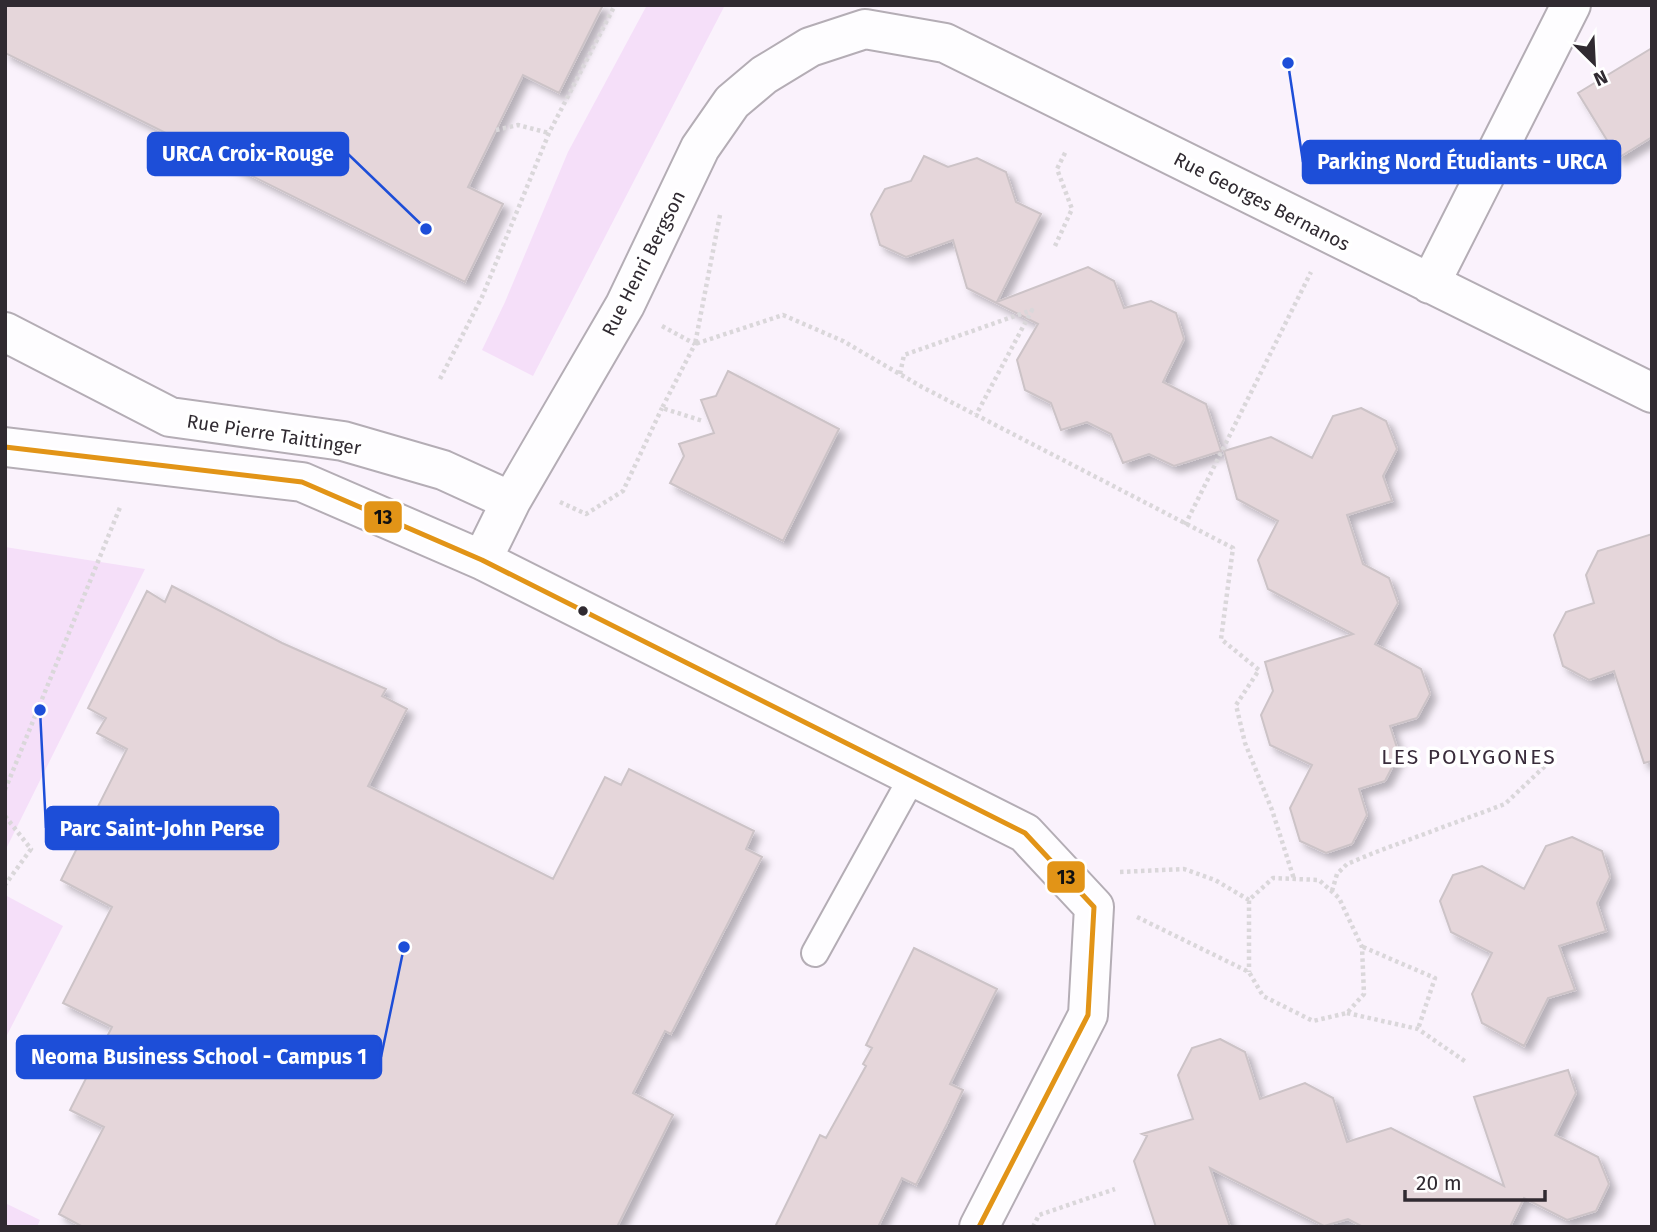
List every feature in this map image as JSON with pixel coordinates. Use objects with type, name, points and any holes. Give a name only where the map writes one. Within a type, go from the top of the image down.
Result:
[{"type":"street","points":[[1430,284],[1570,5]]},
{"type":"street","name":"Rue Georges Bernanos","points":[[865,29],[945,43],[1652,393]]},
{"type":"street","name":"Rue Henri Bergson","points":[[482,560],[516,491],[625,304],[700,148],[732,102],[765,62],[865,29]]},
{"type":"street","name":"Rue Pierre Taittinger","points":[[5,332],[170,417],[343,441],[516,491]]},
{"type":"street","points":[[5,447],[302,482],[482,560],[1025,833],[1094,907],[1088,1015],[979,1227]]},
{"type":"lane","points":[[815,953],[913,776]]},
{"type":"path","points":[[440,379],[482,297],[549,133],[615,5]]},
{"type":"path","points":[[1055,246],[1072,209],[1057,169],[1084,112]]},
{"type":"path","points":[[496,130],[518,125],[549,133]]},
{"type":"path","points":[[516,491],[586,514],[623,491],[695,344],[720,211]]},
{"type":"path","points":[[1185,525],[1330,235]]},
{"type":"path","points":[[900,374],[904,355],[1031,310],[976,415]]},
{"type":"path","points":[[695,344],[783,315],[843,341],[976,415],[1233,548],[1221,639],[1259,670],[1236,705],[1245,743],[1272,810],[1294,879]]},
{"type":"path","points":[[662,408],[703,421]]},
{"type":"path","points":[[5,789],[139,462]]},
{"type":"path","points":[[1332,891],[1337,874],[1347,864],[1504,804],[1545,766]]},
{"type":"path","points":[[5,816],[31,849],[5,886]]},
{"type":"path","points":[[1064,874],[1184,869],[1215,880],[1249,900]]},
{"type":"path","points":[[1347,1013],[1364,994],[1363,947],[1339,898],[1319,880],[1273,877],[1249,900],[1250,972],[1263,996],[1313,1021],[1347,1013],[1418,1029],[1466,1062]]},
{"type":"path","points":[[1173,933],[1250,972]]},
{"type":"path","points":[[1363,947],[1435,978],[1418,1029]]},
{"type":"path","points":[[1033,1227],[1039,1215],[1115,1189]]},
{"type":"shaded area","points":[[647,5],[725,5],[533,376],[482,350],[568,152]]},
{"type":"shaded area","points":[[5,547],[145,569],[5,851]]},
{"type":"shaded area","points":[[5,895],[63,926],[5,1039]]},
{"type":"shaded area","points":[[5,1203],[40,1220],[37,1227],[5,1227]]},
{"type":"building","points":[[5,5],[603,5],[559,93],[523,75],[468,187],[503,204],[465,282],[5,53]]},
{"type":"building","points":[[1652,48],[1652,137],[1618,158],[1578,93]]},
{"type":"building","points":[[924,156],[948,167],[977,158],[1006,172],[1016,202],[1041,214],[997,302],[1088,267],[1114,281],[1124,308],[1151,301],[1176,313],[1184,339],[1163,382],[1206,404],[1221,451],[1174,466],[1149,454],[1123,463],[1111,434],[1087,422],[1061,430],[1051,403],[1025,390],[1017,360],[1038,324],[967,288],[953,240],[906,257],[880,245],[871,214],[885,189],[911,181]]},
{"type":"building","points":[[728,371],[839,429],[783,541],[670,483],[684,456],[679,444],[714,433],[701,400],[716,396]]},
{"type":"building","points":[[1361,408],[1386,421],[1397,449],[1383,476],[1392,501],[1347,515],[1363,564],[1389,578],[1398,603],[1375,644],[1421,669],[1430,694],[1417,718],[1390,726],[1399,754],[1385,781],[1359,789],[1367,815],[1352,844],[1326,853],[1300,841],[1290,808],[1312,765],[1270,745],[1261,715],[1273,691],[1265,662],[1353,634],[1268,589],[1258,560],[1278,521],[1237,499],[1224,451],[1271,437],[1312,458],[1333,416]]},
{"type":"building","points":[[1652,534],[1652,761],[1644,763],[1614,671],[1589,680],[1563,666],[1554,635],[1566,612],[1594,603],[1586,575],[1598,551]]},
{"type":"building","points":[[172,586],[282,643],[386,689],[382,696],[407,709],[368,786],[553,879],[605,777],[621,785],[629,769],[754,831],[746,849],[762,857],[671,1034],[665,1031],[633,1093],[673,1115],[617,1227],[83,1227],[59,1214],[104,1127],[70,1110],[112,1027],[63,1003],[112,907],[61,880],[127,749],[97,733],[106,718],[88,708],[147,591],[165,602]]},
{"type":"building","points":[[1572,837],[1602,851],[1610,877],[1597,903],[1606,931],[1559,946],[1575,990],[1548,998],[1524,1046],[1482,1023],[1472,994],[1492,953],[1451,932],[1440,901],[1453,875],[1482,866],[1524,889],[1546,846]]},
{"type":"building","points":[[914,948],[997,989],[950,1084],[963,1090],[947,1124],[916,1185],[902,1178],[878,1227],[775,1227],[820,1135],[826,1138],[866,1066],[863,1064],[872,1048],[866,1045]]},
{"type":"building","points":[[1220,1039],[1245,1052],[1260,1099],[1305,1083],[1333,1098],[1347,1142],[1391,1128],[1504,1186],[1474,1097],[1568,1070],[1576,1093],[1555,1135],[1598,1157],[1609,1184],[1596,1211],[1567,1220],[1524,1198],[1510,1227],[1363,1227],[1348,1219],[1324,1226],[1210,1168],[1230,1227],[1156,1227],[1134,1161],[1147,1136],[1142,1134],[1193,1119],[1178,1075],[1192,1048]]},
{"type":"transit line","name":"13","points":[[5,447],[302,482],[482,560],[1025,833],[1094,907],[1088,1015],[979,1227]]},
{"type":"place","name":"Parking Nord Étudiants - URCA","points":[[1288,63]]},
{"type":"place","name":"URCA Croix-Rouge","points":[[426,229]]},
{"type":"place","name":"Parc Saint-John Perse","points":[[40,710]]},
{"type":"place","name":"Neoma Business School - Campus 1","points":[[404,947]]},
{"type":"district","name":"LES POLYGONES","points":[[1469,757]]}]
